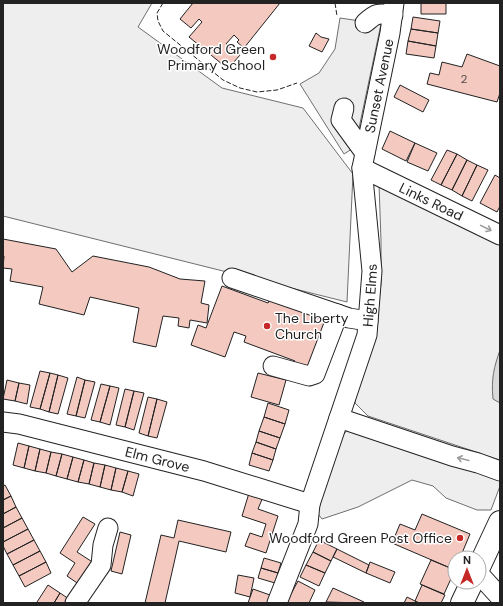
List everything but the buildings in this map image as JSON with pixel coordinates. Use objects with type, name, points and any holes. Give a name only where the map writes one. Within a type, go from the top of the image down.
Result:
[{"type":"main road","points":[[487,550],[500,522]]},
{"type":"main road","points":[[462,603],[468,590]]},
{"type":"street","points":[[365,23],[374,15],[393,9]]},
{"type":"street","name":"Sunset Avenue","points":[[364,160],[393,9]]},
{"type":"street","points":[[344,108],[341,120],[364,160]]},
{"type":"street","name":"Links Road","points":[[364,160],[500,235]]},
{"type":"street","name":"High Elms","points":[[277,603],[308,524],[310,504],[367,335],[372,271],[364,160]]},
{"type":"street","points":[[232,278],[349,318],[368,321]]},
{"type":"street","points":[[273,366],[309,376],[315,374],[338,314]]},
{"type":"street","points":[[339,418],[500,471]]},
{"type":"street","name":"Elm Grove","points":[[3,422],[19,424],[204,471],[310,504]]},
{"type":"street","points":[[75,603],[101,565],[103,545],[108,528]]},
{"type":"street","points":[[487,583],[500,597]]},
{"type":"shaded area","points":[[3,3],[152,3],[138,27],[222,88],[303,108],[353,174],[347,302],[3,216]]},
{"type":"shaded area","points":[[340,18],[381,24],[355,147],[344,154],[300,84],[319,73],[335,49]]},
{"type":"shaded area","points":[[379,184],[500,242],[500,460],[368,416],[355,403],[357,378],[376,320],[381,284]]},
{"type":"shaded area","points":[[500,350],[500,403],[493,399],[492,385]]},
{"type":"shaded area","points":[[348,429],[500,478],[500,486],[491,510],[477,510],[446,498],[433,486],[412,480],[358,507],[322,519],[315,510],[340,439]]},
{"type":"fence","points":[[163,3],[157,13],[158,21],[163,31],[223,80],[240,88],[257,92],[277,90],[297,83]]},
{"type":"fence","points":[[335,3],[337,16]]},
{"type":"place","name":"Woodford Green Primary School","points":[[273,57]]},
{"type":"place","name":"The Liberty Church","points":[[267,326]]},
{"type":"place","name":"Woodford Green Post Office","points":[[460,538]]}]
